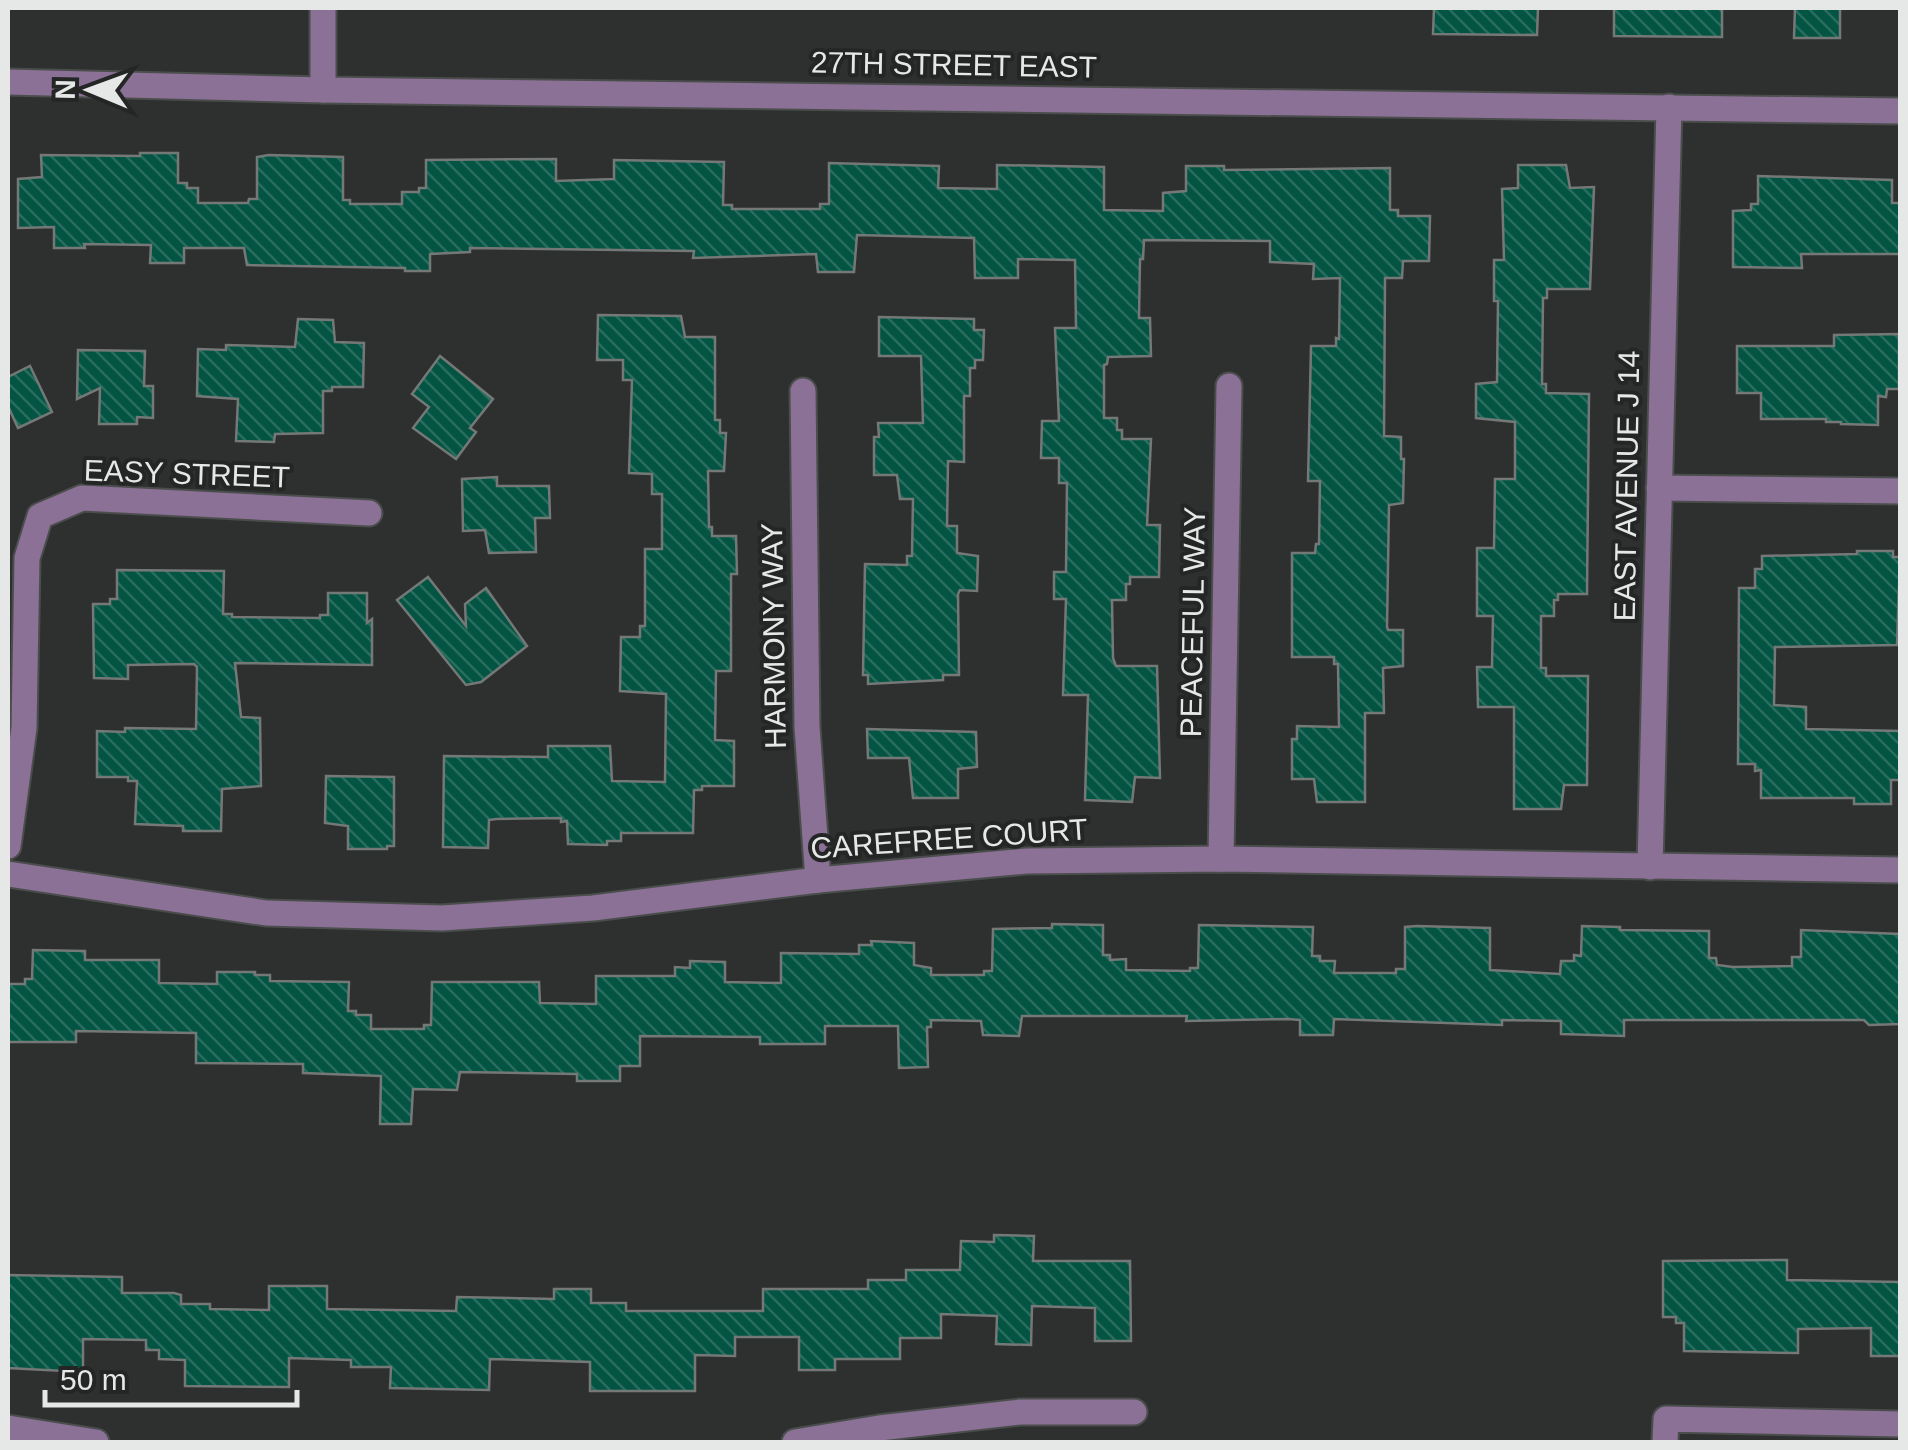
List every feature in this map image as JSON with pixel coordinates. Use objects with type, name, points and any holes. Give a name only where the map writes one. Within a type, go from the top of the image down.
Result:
[{"type":"street","points":[[322,90],[324,8]]},
{"type":"street","name":"27TH STREET EAST","points":[[8,82],[322,90],[1900,110]]},
{"type":"street","name":"EAST AVENUE J 14","points":[[1650,867],[1668,106]]},
{"type":"street","name":"PEACEFUL WAY","points":[[1221,859],[1230,386]]},
{"type":"street","name":"HARMONY WAY","points":[[804,391],[806,727],[818,880]]},
{"type":"street","points":[[1659,488],[1900,491]]},
{"type":"street","name":"EASY STREET","points":[[8,846],[24,728],[27,558],[40,516],[82,498],[369,513]]},
{"type":"street","name":"CAREFREE COURT","points":[[8,874],[266,913],[442,918],[593,908],[818,880],[1027,861],[1221,859],[1900,870]]},
{"type":"street","points":[[794,1442],[881,1435],[1020,1412],[1134,1412]]},
{"type":"street","points":[[1666,1431],[1900,1424]]},
{"type":"street","points":[[8,1428],[96,1442]]},
{"type":"building","points":[[1434,8],[1538,8],[1537,35],[1433,34]]},
{"type":"building","points":[[1614,8],[1722,8],[1722,37],[1614,36]]},
{"type":"building","points":[[1795,8],[1840,8],[1840,38],[1794,38]]},
{"type":"building","points":[[178,153],[178,183],[198,188],[198,203],[248,203],[249,199],[257,199],[257,157],[269,155],[343,157],[343,200],[350,200],[350,204],[402,204],[402,192],[426,188],[426,160],[556,159],[556,181],[614,179],[614,160],[724,162],[723,205],[732,205],[732,209],[820,209],[820,204],[829,204],[829,163],[939,166],[938,188],[997,189],[997,165],[1104,167],[1104,210],[1163,211],[1163,193],[1186,191],[1186,166],[1224,166],[1224,170],[1390,168],[1390,210],[1398,210],[1398,216],[1430,216],[1429,261],[1403,261],[1402,278],[1385,278],[1384,436],[1401,437],[1404,459],[1403,503],[1389,505],[1387,627],[1403,630],[1403,666],[1383,668],[1384,713],[1365,713],[1365,802],[1317,802],[1314,779],[1292,779],[1292,739],[1297,739],[1297,726],[1339,727],[1338,664],[1334,664],[1334,657],[1292,657],[1292,553],[1315,553],[1319,544],[1320,481],[1308,481],[1311,346],[1336,346],[1336,338],[1339,339],[1340,278],[1313,279],[1314,264],[1270,262],[1270,241],[1144,240],[1139,318],[1150,318],[1151,356],[1108,357],[1104,365],[1104,418],[1117,418],[1122,439],[1151,439],[1147,525],[1160,525],[1159,577],[1130,577],[1126,600],[1112,600],[1113,658],[1116,666],[1157,666],[1160,778],[1135,777],[1132,802],[1085,800],[1088,695],[1063,695],[1066,599],[1054,599],[1054,572],[1066,572],[1067,483],[1059,483],[1059,458],[1041,458],[1042,421],[1059,421],[1055,328],[1076,328],[1075,260],[1018,259],[1018,278],[975,278],[974,238],[857,235],[854,272],[818,272],[816,254],[693,258],[694,251],[470,248],[470,252],[430,254],[430,271],[405,271],[247,265],[244,248],[184,248],[184,263],[150,263],[151,245],[84,244],[85,248],[54,248],[54,227],[18,228],[18,179],[42,177],[41,155]]},
{"type":"building","points":[[1518,165],[1566,165],[1570,188],[1594,187],[1590,289],[1547,289],[1547,298],[1543,298],[1542,384],[1546,384],[1546,393],[1589,394],[1587,594],[1558,594],[1554,616],[1541,616],[1541,668],[1546,668],[1546,676],[1588,676],[1587,785],[1564,785],[1561,809],[1514,809],[1514,707],[1478,707],[1477,667],[1492,667],[1493,616],[1477,616],[1477,548],[1494,548],[1495,479],[1515,479],[1515,422],[1476,418],[1476,384],[1497,382],[1494,260],[1504,260],[1502,189],[1518,188]]},
{"type":"building","points":[[1758,176],[1892,180],[1892,203],[1900,203],[1900,254],[1801,254],[1802,268],[1733,267],[1733,211],[1751,210],[1751,204],[1758,204]]},
{"type":"building","points":[[598,315],[681,316],[685,337],[715,337],[715,420],[720,420],[720,433],[726,433],[724,471],[708,471],[709,527],[712,536],[736,536],[737,574],[731,574],[731,671],[716,671],[715,740],[734,741],[734,786],[702,786],[702,790],[694,790],[693,833],[621,833],[621,841],[607,841],[607,845],[568,844],[567,821],[561,822],[561,818],[496,819],[489,820],[488,848],[443,847],[444,756],[548,757],[548,746],[610,746],[612,781],[665,782],[666,694],[620,691],[621,637],[640,637],[640,626],[645,626],[645,549],[662,549],[662,494],[652,494],[652,474],[629,473],[632,380],[623,380],[623,360],[597,360]]},
{"type":"building","points":[[879,317],[974,319],[974,330],[984,330],[983,360],[975,360],[975,368],[970,368],[970,396],[964,396],[964,462],[948,461],[947,526],[957,526],[957,553],[978,556],[977,591],[960,590],[958,594],[959,675],[943,675],[943,680],[868,684],[868,675],[863,675],[865,564],[907,565],[907,556],[912,556],[913,499],[900,499],[897,475],[874,475],[874,437],[879,437],[878,423],[923,423],[921,356],[879,356]]},
{"type":"building","points":[[298,319],[333,320],[335,342],[364,343],[363,387],[332,387],[332,391],[323,391],[323,433],[275,434],[274,442],[236,441],[238,399],[197,396],[198,349],[226,350],[226,345],[295,347]]},
{"type":"building","points":[[1899,334],[1899,389],[1887,389],[1886,397],[1878,396],[1878,425],[1841,424],[1826,419],[1761,419],[1761,393],[1737,393],[1737,346],[1834,346],[1834,335]]},
{"type":"building","points":[[78,350],[145,351],[144,386],[153,386],[153,418],[137,417],[137,424],[99,424],[100,388],[77,399]]},
{"type":"building","points":[[440,356],[493,399],[470,428],[476,432],[456,459],[413,428],[429,407],[412,394]]},
{"type":"building","points":[[30,366],[52,412],[18,428],[8,406],[8,377]]},
{"type":"building","points":[[497,477],[497,486],[549,486],[550,518],[535,518],[536,552],[489,553],[485,530],[463,531],[462,479]]},
{"type":"building","points":[[1893,551],[1893,557],[1900,557],[1897,645],[1775,647],[1774,705],[1806,707],[1806,729],[1900,731],[1900,780],[1891,780],[1891,804],[1854,804],[1854,798],[1761,798],[1761,770],[1755,771],[1755,764],[1738,764],[1739,588],[1755,588],[1755,569],[1762,569],[1762,556]]},
{"type":"building","points":[[117,570],[224,571],[223,614],[232,617],[320,618],[328,615],[328,593],[367,593],[367,623],[372,619],[372,665],[235,663],[241,717],[260,718],[261,786],[222,789],[221,831],[183,831],[183,826],[135,824],[137,781],[128,781],[128,777],[97,777],[97,731],[196,729],[194,664],[128,665],[128,679],[94,678],[93,604],[110,604],[110,599],[117,599]]},
{"type":"building","points":[[428,577],[466,626],[465,604],[486,588],[527,646],[481,682],[466,685],[397,600]]},
{"type":"building","points":[[867,729],[976,732],[977,767],[958,769],[958,798],[913,798],[909,758],[868,758]]},
{"type":"building","points":[[326,776],[394,777],[394,846],[348,849],[348,826],[325,823]]},
{"type":"building","points":[[1052,924],[1103,925],[1103,955],[1110,955],[1110,960],[1126,959],[1126,970],[1190,971],[1198,968],[1199,925],[1313,927],[1312,956],[1320,956],[1320,961],[1335,961],[1334,973],[1396,973],[1396,969],[1405,969],[1405,927],[1417,926],[1490,928],[1490,970],[1560,974],[1561,961],[1574,961],[1574,955],[1581,956],[1582,926],[1709,931],[1709,958],[1716,958],[1717,965],[1733,967],[1792,966],[1792,957],[1801,957],[1801,930],[1900,934],[1900,1024],[1869,1025],[1864,1020],[1624,1020],[1624,1036],[1561,1034],[1561,1021],[1502,1020],[1502,1025],[1334,1019],[1333,1035],[1300,1035],[1300,1020],[1288,1019],[1186,1021],[1187,1016],[1022,1016],[1019,1036],[983,1035],[981,1021],[931,1020],[931,1027],[927,1027],[928,1067],[899,1068],[898,1026],[825,1026],[825,1044],[760,1044],[760,1037],[640,1036],[640,1066],[620,1066],[620,1081],[577,1081],[577,1074],[460,1072],[457,1090],[413,1089],[411,1124],[380,1124],[381,1076],[303,1073],[303,1064],[196,1063],[196,1033],[76,1031],[76,1042],[8,1042],[9,984],[25,984],[25,979],[32,979],[33,950],[85,951],[85,960],[159,960],[159,983],[217,984],[217,972],[255,972],[270,975],[270,981],[349,982],[348,1011],[371,1015],[371,1029],[424,1029],[424,1025],[431,1025],[432,982],[539,982],[540,1003],[596,1004],[596,976],[675,976],[675,967],[690,968],[690,961],[725,962],[725,982],[781,983],[781,953],[859,954],[859,945],[872,945],[871,941],[914,943],[914,965],[931,968],[931,975],[984,975],[984,971],[992,971],[993,929],[1052,928]]},
{"type":"building","points":[[994,1235],[1034,1236],[1033,1261],[1130,1261],[1131,1341],[1095,1341],[1095,1308],[1032,1306],[1031,1345],[996,1344],[997,1316],[941,1314],[941,1338],[900,1338],[900,1359],[835,1359],[835,1370],[799,1370],[799,1337],[735,1337],[735,1356],[695,1355],[695,1391],[590,1391],[590,1362],[490,1359],[489,1390],[390,1388],[391,1367],[351,1367],[351,1360],[289,1358],[289,1387],[185,1386],[185,1360],[159,1359],[159,1350],[146,1350],[146,1340],[83,1339],[83,1372],[8,1368],[8,1275],[122,1277],[122,1293],[174,1293],[181,1295],[181,1304],[210,1304],[210,1309],[269,1310],[269,1286],[327,1286],[327,1309],[456,1311],[457,1297],[554,1299],[554,1289],[591,1289],[591,1303],[626,1303],[626,1311],[763,1311],[763,1289],[868,1289],[868,1280],[906,1280],[906,1270],[960,1270],[961,1241],[994,1242]]},
{"type":"building","points":[[1787,1260],[1787,1280],[1900,1282],[1900,1356],[1871,1356],[1871,1328],[1798,1329],[1798,1353],[1684,1351],[1684,1323],[1676,1323],[1676,1317],[1663,1317],[1663,1261]]}]
